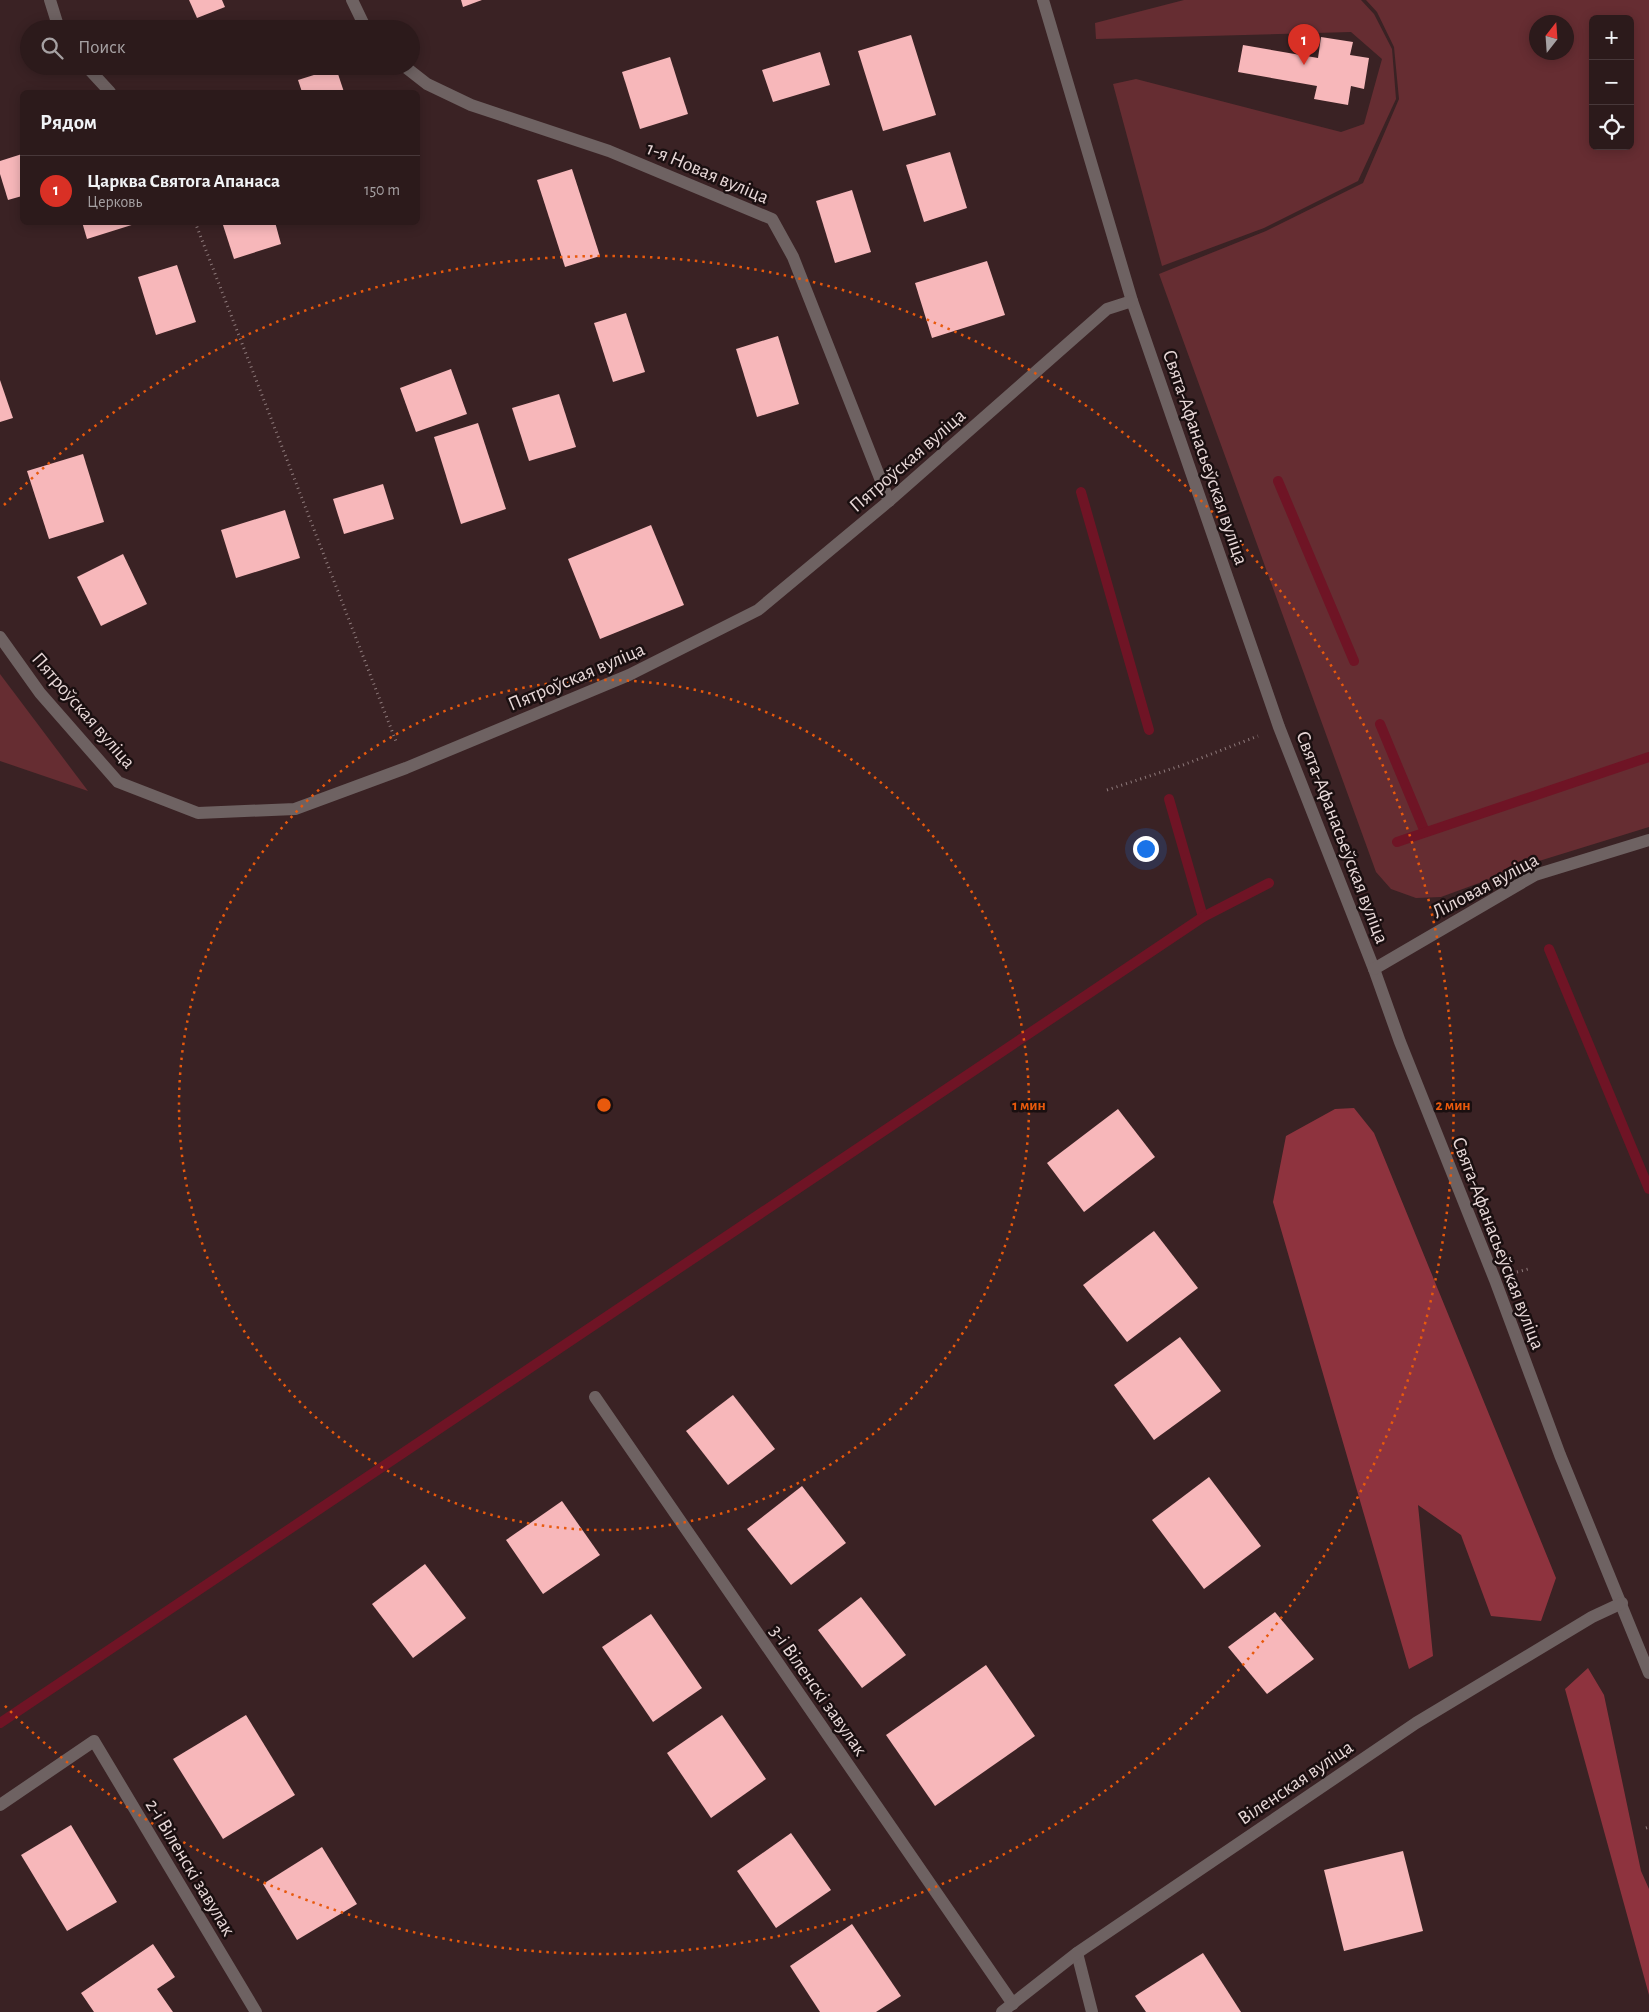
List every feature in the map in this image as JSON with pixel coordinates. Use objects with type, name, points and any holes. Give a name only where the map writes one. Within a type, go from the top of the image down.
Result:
[{"type":"street","points":[[50,0],[56,20]]},
{"type":"street","points":[[352,0],[362,20]]},
{"type":"street","name":"Свята-Афанасьеўская вуліца","points":[[1043,0],[1132,300],[1279,727],[1374,969],[1400,1042],[1495,1280],[1560,1455],[1649,1673]]},
{"type":"street","points":[[94,75],[108,90]]},
{"type":"street","name":"1-я Новая вуліца","points":[[415,75],[426,84],[471,105],[608,151],[772,219],[792,257],[889,501]]},
{"type":"street","name":"Пятроўская вуліца","points":[[0,637],[40,693],[118,782],[198,813],[295,809],[406,768],[629,676],[758,610],[889,501],[1107,309],[1132,300]]},
{"type":"street","name":"Ліловая вуліца","points":[[1374,969],[1535,875],[1649,840]]},
{"type":"street","name":"3-і Віленскі завулак","points":[[595,1397],[1008,2008]]},
{"type":"street","name":"Віленская вуліца","points":[[1008,2008],[1077,1953],[1416,1723],[1592,1618],[1622,1603]]},
{"type":"street","name":"2-і Віленскі завулак","points":[[0,1805],[94,1741],[256,2012]]},
{"type":"street","points":[[1077,1953],[1092,2012]]},
{"type":"path","points":[[195,225],[406,768]]},
{"type":"path","points":[[1108,790],[1183,765],[1279,727]]},
{"type":"shaded area","points":[[1184,0],[1361,0],[1374,14],[1392,49],[1396,99],[1358,181],[1264,228],[1162,266],[1113,84],[1136,79],[1341,132],[1364,124],[1382,59],[1351,32],[1096,39],[1095,23]]},
{"type":"shaded area","points":[[1366,0],[1649,0],[1649,827],[1539,861],[1441,897],[1416,898],[1391,889],[1376,872],[1159,274],[1266,231],[1363,183],[1399,99],[1394,47],[1377,12]]},
{"type":"shaded area","points":[[0,674],[88,791],[0,761]]},
{"type":"shaded area","points":[[1354,1108],[1374,1133],[1556,1578],[1541,1621],[1491,1616],[1461,1535],[1418,1505],[1433,1656],[1409,1669],[1273,1202],[1286,1136],[1335,1109]]},
{"type":"shaded area","points":[[1588,1668],[1604,1695],[1641,1871],[1649,1889],[1649,1995],[1565,1689]]},
{"type":"building","points":[[189,0],[222,0],[225,7],[197,18]]},
{"type":"building","points":[[461,0],[482,0],[463,7]]},
{"type":"building","points":[[911,35],[936,115],[883,131],[858,51]]},
{"type":"building","points":[[1321,37],[1353,42],[1350,55],[1369,58],[1364,89],[1351,86],[1348,105],[1314,99],[1317,86],[1238,72],[1243,45],[1318,58]]},
{"type":"building","points":[[820,52],[830,85],[773,102],[762,70]]},
{"type":"building","points":[[670,57],[688,114],[640,129],[622,72]]},
{"type":"building","points":[[314,75],[338,75],[343,90],[301,90],[298,80]]},
{"type":"building","points":[[950,152],[967,208],[924,222],[906,165]]},
{"type":"building","points":[[20,155],[20,197],[8,200],[0,174],[0,161]]},
{"type":"building","points":[[572,169],[600,256],[565,267],[537,180]]},
{"type":"building","points":[[852,190],[871,252],[835,263],[816,201]]},
{"type":"building","points":[[83,225],[132,225],[87,239]]},
{"type":"building","points":[[223,225],[276,225],[281,244],[234,259]]},
{"type":"building","points":[[987,261],[1005,315],[932,338],[915,283]]},
{"type":"building","points":[[177,265],[196,322],[156,335],[138,277]]},
{"type":"building","points":[[626,313],[645,372],[613,382],[594,323]]},
{"type":"building","points":[[778,336],[799,404],[757,417],[736,349]]},
{"type":"building","points":[[451,369],[467,414],[416,432],[400,388]]},
{"type":"building","points":[[0,380],[13,418],[0,422]]},
{"type":"building","points":[[559,394],[576,447],[529,461],[512,408]]},
{"type":"building","points":[[478,423],[506,509],[461,524],[434,437]]},
{"type":"building","points":[[83,454],[104,522],[49,539],[27,471]]},
{"type":"building","points":[[383,484],[394,519],[344,534],[333,499]]},
{"type":"building","points":[[285,510],[300,558],[236,578],[221,530]]},
{"type":"building","points":[[651,525],[684,605],[600,639],[568,559]]},
{"type":"building","points":[[123,554],[147,604],[101,626],[77,577]]},
{"type":"building","points":[[1118,1109],[1155,1157],[1084,1212],[1047,1163]]},
{"type":"building","points":[[1154,1231],[1198,1288],[1127,1342],[1083,1285]]},
{"type":"building","points":[[1180,1337],[1221,1391],[1154,1440],[1114,1385]]},
{"type":"building","points":[[733,1395],[775,1449],[728,1485],[686,1431]]},
{"type":"building","points":[[1209,1477],[1261,1546],[1204,1589],[1152,1520]]},
{"type":"building","points":[[802,1486],[846,1543],[791,1585],[747,1529]]},
{"type":"building","points":[[562,1501],[600,1555],[543,1594],[506,1540]]},
{"type":"building","points":[[425,1564],[466,1618],[413,1658],[372,1604]]},
{"type":"building","points":[[861,1597],[906,1655],[862,1688],[818,1630]]},
{"type":"building","points":[[1275,1612],[1314,1659],[1267,1694],[1228,1647]]},
{"type":"building","points":[[651,1614],[702,1688],[653,1722],[602,1647]]},
{"type":"building","points":[[986,1665],[1035,1736],[935,1806],[886,1735]]},
{"type":"building","points":[[246,1715],[295,1795],[223,1839],[173,1759]]},
{"type":"building","points":[[722,1715],[766,1779],[711,1818],[667,1753]]},
{"type":"building","points":[[71,1825],[117,1902],[67,1931],[21,1855]]},
{"type":"building","points":[[791,1833],[831,1890],[776,1928],[737,1871]]},
{"type":"building","points":[[322,1847],[357,1904],[297,1940],[263,1884]]},
{"type":"building","points":[[1403,1851],[1423,1931],[1344,1951],[1324,1870]]},
{"type":"building","points":[[852,1924],[901,1996],[876,2012],[820,2012],[790,1966]]},
{"type":"building","points":[[153,1944],[175,1977],[157,1989],[173,2012],[94,2012],[81,1993]]},
{"type":"building","points":[[1203,1953],[1241,2012],[1146,2012],[1135,1996]]},
{"type":"waterway","points":[[1278,481],[1354,661]]},
{"type":"waterway","points":[[1081,492],[1149,730]]},
{"type":"waterway","points":[[1380,724],[1425,832]]},
{"type":"waterway","points":[[1397,842],[1649,757]]},
{"type":"waterway","points":[[1169,799],[1203,917]]},
{"type":"waterway","points":[[0,1723],[1203,917],[1269,883]]},
{"type":"waterway","points":[[1549,949],[1649,1189]]},
{"type":"place","name":"Царква Святога Апанаса","points":[[1304,65]]}]
